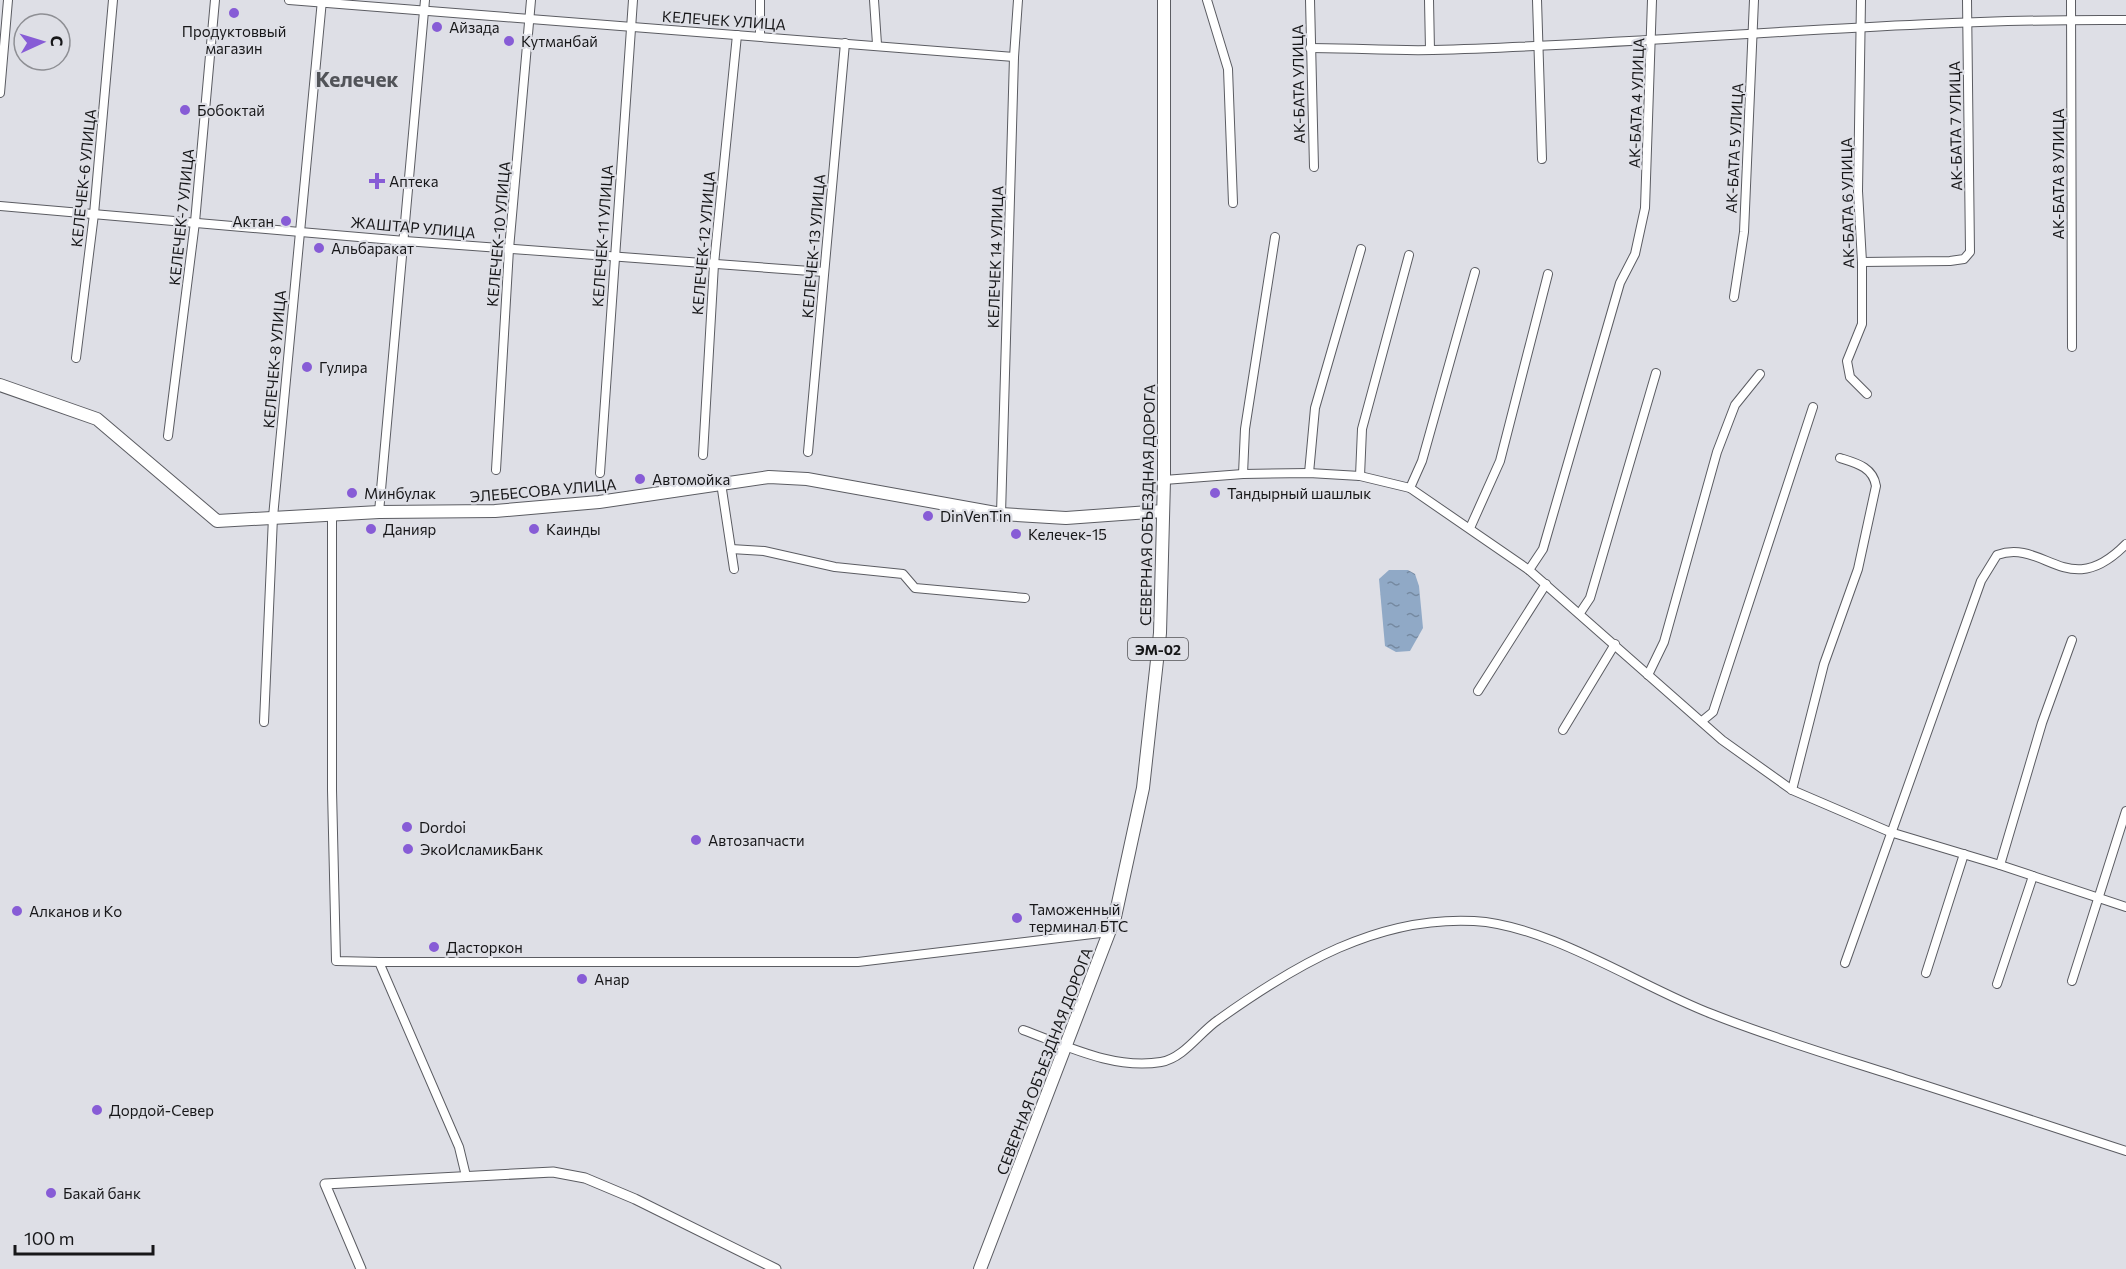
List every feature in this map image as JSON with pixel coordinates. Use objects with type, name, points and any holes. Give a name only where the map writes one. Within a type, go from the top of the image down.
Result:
[{"type":"main road","name":"СЕВЕРНАЯ ОБЪЕЗДНАЯ ДОРОГА","points":[[980,1269],[1109,932],[1130,858],[1143,789],[1160,633],[1164,480],[1164,0]]},
{"type":"main road","name":"ЭЛЕБЕСОВА УЛИЦА","points":[[0,385],[97,419],[217,520],[379,512],[495,510],[599,502],[769,477],[807,479],[1001,514],[1066,518],[1163,511]]},
{"type":"street","points":[[0,93],[8,0]]},
{"type":"street","name":"КЕЛЕЧЕК-6 УЛИЦА","points":[[76,358],[94,214],[113,0]]},
{"type":"street","name":"КЕЛЕЧЕК-7 УЛИЦА","points":[[168,436],[195,222],[215,0]]},
{"type":"street","name":"КЕЛЕЧЕК УЛИЦА","points":[[289,0],[530,20],[877,44],[1014,57]]},
{"type":"street","points":[[379,512],[425,0]]},
{"type":"street","name":"КЕЛЕЧЕК-10 УЛИЦА","points":[[496,470],[509,249],[531,0]]},
{"type":"street","name":"КЕЛЕЧЕК-11 УЛИЦА","points":[[600,473],[633,0]]},
{"type":"street","points":[[760,0],[760,35]]},
{"type":"street","points":[[874,0],[877,44]]},
{"type":"street","name":"КЕЛЕЧЕК 14 УЛИЦА","points":[[1001,514],[1014,57],[1018,0]]},
{"type":"street","points":[[1207,0],[1228,69],[1233,203]]},
{"type":"street","name":"АК-БАТА УЛИЦА","points":[[1310,0],[1314,167]]},
{"type":"street","points":[[1429,0],[1430,50]]},
{"type":"street","points":[[1537,0],[1542,159]]},
{"type":"street","name":"АК-БАТА 4 УЛИЦА","points":[[1529,570],[1543,549],[1620,283],[1635,254],[1645,208],[1652,0]]},
{"type":"street","name":"АК-БАТА 5 УЛИЦА","points":[[1734,297],[1744,232],[1754,0]]},
{"type":"street","name":"АК-БАТА 6 УЛИЦА","points":[[1861,0],[1858,191],[1862,262],[1862,324],[1847,361],[1850,377],[1867,394]]},
{"type":"street","name":"АК-БАТА 7 УЛИЦА","points":[[1862,262],[1950,261],[1964,259],[1970,252],[1967,0]]},
{"type":"street","name":"АК-БАТА 8 УЛИЦА","points":[[2071,0],[2072,347]]},
{"type":"street","name":"КЕЛЕЧЕК-8 УЛИЦА","points":[[264,722],[273,517],[322,1]]},
{"type":"street","points":[[1310,48],[1430,50],[1652,41],[1754,33],[1967,22],[2126,20]]},
{"type":"street","name":"КЕЛЕЧЕК-12 УЛИЦА","points":[[703,454],[714,264],[737,35]]},
{"type":"street","name":"КЕЛЕЧЕК-13 УЛИЦА","points":[[808,452],[844,43]]},
{"type":"street","name":"ЖАШТАР УЛИЦА","points":[[0,206],[299,230],[405,241],[824,272]]},
{"type":"street","points":[[1244,474],[1245,429],[1275,237]]},
{"type":"street","points":[[1309,473],[1315,408],[1361,249]]},
{"type":"street","points":[[1360,476],[1362,429],[1409,255]]},
{"type":"street","points":[[1410,489],[1422,461],[1474,272]]},
{"type":"street","points":[[1470,528],[1500,461],[1548,274]]},
{"type":"street","points":[[1580,613],[1590,598],[1656,373]]},
{"type":"street","points":[[1648,675],[1665,642],[1717,452],[1735,405],[1761,374]]},
{"type":"street","points":[[1702,721],[1713,712],[1813,408]]},
{"type":"street","points":[[1792,790],[1824,664],[1858,569],[1876,486],[1874,477],[1861,465],[1840,458]]},
{"type":"street","points":[[1164,480],[1244,474],[1309,473],[1360,476],[1410,489],[1529,570],[1722,740],[1792,790],[1890,832],[2000,865],[2126,907]]},
{"type":"street","points":[[721,483],[734,569]]},
{"type":"street","points":[[332,515],[332,790],[336,961],[858,962],[1109,932]]},
{"type":"street","points":[[1845,963],[1981,581],[1997,555],[2019,552],[2059,566],[2081,570],[2101,565],[2126,544]]},
{"type":"street","points":[[731,549],[764,551],[835,567],[903,574],[915,588],[1025,598]]},
{"type":"street","points":[[1478,691],[1546,584]]},
{"type":"street","points":[[2000,865],[2042,723],[2072,640]]},
{"type":"street","points":[[1563,730],[1615,644]]},
{"type":"street","points":[[2072,981],[2126,811]]},
{"type":"street","points":[[1926,973],[1964,854]]},
{"type":"street","points":[[1996,984],[2033,876]]},
{"type":"street","points":[[1023,1030],[1105,1059],[1140,1064],[1164,1062],[1176,1057],[1214,1022],[1291,970],[1366,935],[1435,920],[1479,921],[1529,932],[1710,1014],[1749,1028],[2126,1151]]},
{"type":"street","points":[[379,962],[459,1147],[466,1176]]},
{"type":"street","points":[[361,1269],[326,1185],[553,1172],[585,1178],[635,1199],[776,1269]]},
{"type":"water","points":[[1389,570],[1408,570],[1415,574],[1419,586],[1423,628],[1410,651],[1396,652],[1385,646],[1379,579]]},
{"type":"place","name":"Продуктоввый магазин","points":[[234,13]]},
{"type":"place","name":"Айзада","points":[[437,27]]},
{"type":"place","name":"Кутманбай","points":[[509,41]]},
{"type":"place","name":"Бобоктай","points":[[185,110]]},
{"type":"place","name":"Аптека","points":[[377,181]]},
{"type":"place","name":"Актан","points":[[286,221]]},
{"type":"place","name":"Альбаракат","points":[[319,248]]},
{"type":"place","name":"Гулира","points":[[307,367]]},
{"type":"place","name":"Автомойка","points":[[640,479]]},
{"type":"place","name":"Минбулак","points":[[352,493]]},
{"type":"place","name":"Тандырный шашлык","points":[[1215,493]]},
{"type":"place","name":"DinVenTin","points":[[928,516]]},
{"type":"place","name":"Данияр","points":[[371,529]]},
{"type":"place","name":"Каинды","points":[[534,529]]},
{"type":"place","name":"Келечек-15","points":[[1016,534]]},
{"type":"place","name":"Dordoi","points":[[407,827]]},
{"type":"place","name":"Автозапчасти","points":[[696,840]]},
{"type":"place","name":"ЭкоИсламикБанк","points":[[408,849]]},
{"type":"place","name":"Алканов и Ко","points":[[17,911]]},
{"type":"place","name":"Таможенный терминал БТС","points":[[1017,918]]},
{"type":"place","name":"Дасторкон","points":[[434,947]]},
{"type":"place","name":"Анар","points":[[582,979]]},
{"type":"place","name":"Дордой-Север","points":[[97,1110]]},
{"type":"place","name":"Бакай банк","points":[[51,1193]]},
{"type":"district","name":"Келечек","points":[[357,78]]}]
